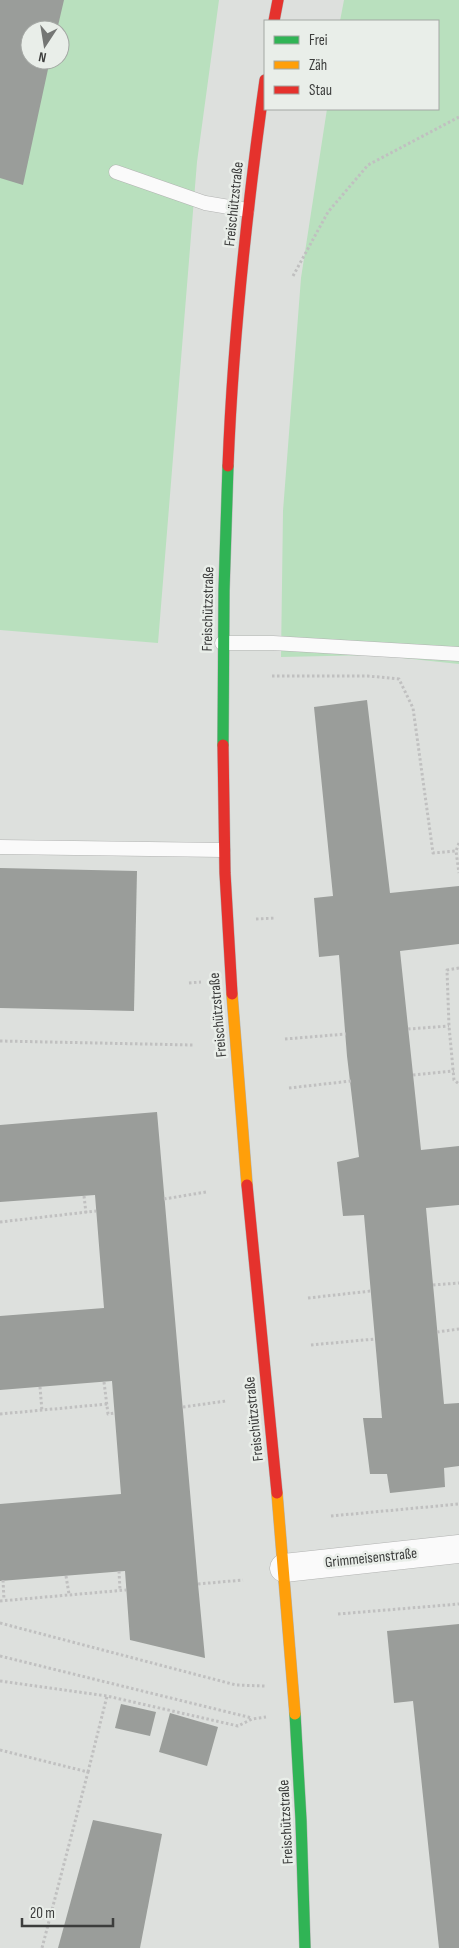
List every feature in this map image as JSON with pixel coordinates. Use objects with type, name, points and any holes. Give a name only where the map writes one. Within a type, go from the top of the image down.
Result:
[{"type":"main road","points":[[274,20],[278,0]]},
{"type":"main road","name":"Freischützstraße","points":[[264,87],[247,210],[231,412],[222,643],[223,850],[230,980],[260,1328],[284,1568],[293,1686],[304,1856],[305,1948]]},
{"type":"street","name":"Grimmeisenstraße","points":[[284,1568],[459,1549]]},
{"type":"lane","points":[[116,172],[205,203],[247,210]]},
{"type":"lane","points":[[222,643],[273,643],[459,654]]},
{"type":"lane","points":[[0,847],[223,850]]},
{"type":"path","points":[[293,276],[328,212],[368,165],[459,117]]},
{"type":"path","points":[[272,676],[368,676],[399,679],[413,708],[433,853],[456,851]]},
{"type":"path","points":[[459,843],[456,851],[459,873]]},
{"type":"path","points":[[248,919],[276,918]]},
{"type":"path","points":[[459,968],[447,970],[449,1026],[454,1080],[459,1084]]},
{"type":"path","points":[[408,1029],[449,1026]]},
{"type":"path","points":[[285,1039],[346,1034]]},
{"type":"path","points":[[0,1041],[193,1045]]},
{"type":"path","points":[[413,1075],[454,1071]]},
{"type":"path","points":[[288,1088],[351,1081]]},
{"type":"path","points":[[164,1199],[206,1192]]},
{"type":"path","points":[[84,1196],[86,1213]]},
{"type":"path","points":[[0,1222],[96,1211]]},
{"type":"path","points":[[433,1285],[459,1283]]},
{"type":"path","points":[[308,1298],[371,1291]]},
{"type":"path","points":[[438,1332],[459,1329]]},
{"type":"path","points":[[311,1345],[375,1339]]},
{"type":"path","points":[[104,1382],[108,1414],[115,1413]]},
{"type":"path","points":[[40,1387],[42,1411]]},
{"type":"path","points":[[182,1407],[226,1401]]},
{"type":"path","points":[[0,1414],[107,1404]]},
{"type":"path","points":[[331,1516],[459,1504]]},
{"type":"path","points":[[119,1571],[120,1590]]},
{"type":"path","points":[[66,1576],[69,1594]]},
{"type":"path","points":[[2,1580],[2,1600],[126,1590]]},
{"type":"path","points":[[198,1584],[242,1580]]},
{"type":"path","points":[[338,1614],[459,1604]]},
{"type":"path","points":[[0,1623],[236,1685],[293,1686]]},
{"type":"path","points":[[0,1656],[252,1718],[295,1715]]},
{"type":"path","points":[[0,1681],[107,1696],[238,1726],[252,1718]]},
{"type":"path","points":[[42,1948],[107,1696]]},
{"type":"path","points":[[0,1750],[88,1772]]},
{"type":"green space","points":[[0,0],[219,0],[197,162],[158,643],[0,630]]},
{"type":"green space","points":[[344,0],[459,0],[459,664],[374,655],[281,657],[283,511],[301,278],[327,110],[439,110],[439,20],[340,20]]},
{"type":"building","points":[[0,0],[64,0],[59,20],[20,20],[20,70],[48,70],[23,185],[0,178]]},
{"type":"building","points":[[367,700],[390,893],[459,886],[459,944],[400,951],[421,1150],[459,1146],[459,1205],[426,1208],[444,1404],[459,1403],[459,1466],[444,1468],[445,1487],[390,1493],[387,1474],[370,1474],[363,1418],[382,1418],[364,1215],[343,1216],[337,1162],[359,1157],[347,1056],[339,955],[319,957],[314,898],[333,896],[314,707]]},
{"type":"building","points":[[0,868],[137,871],[134,1011],[0,1008]]},
{"type":"building","points":[[157,1112],[205,1658],[130,1640],[125,1571],[0,1581],[0,1504],[121,1494],[112,1381],[0,1390],[0,1316],[104,1308],[95,1195],[0,1202],[0,1125]]},
{"type":"building","points":[[459,1624],[459,1948],[439,1948],[413,1701],[394,1703],[387,1631]]},
{"type":"building","points":[[121,1704],[156,1712],[150,1736],[115,1728]]},
{"type":"building","points":[[170,1713],[218,1727],[207,1766],[159,1752]]},
{"type":"building","points":[[93,1820],[162,1834],[140,1948],[58,1948]]},
{"type":"traffic: fast","points":[[223,745],[224,591],[228,466]]},
{"type":"traffic: fast","points":[[295,1714],[305,1948]]},
{"type":"traffic: slow","points":[[232,994],[247,1185]]},
{"type":"traffic: slow","points":[[277,1493],[295,1714]]},
{"type":"traffic: jam","points":[[274,20],[278,0]]},
{"type":"traffic: jam","points":[[228,466],[233,369],[242,273],[264,87]]},
{"type":"traffic: jam","points":[[223,745],[225,873],[232,994]]},
{"type":"traffic: jam","points":[[247,1185],[277,1493]]}]
